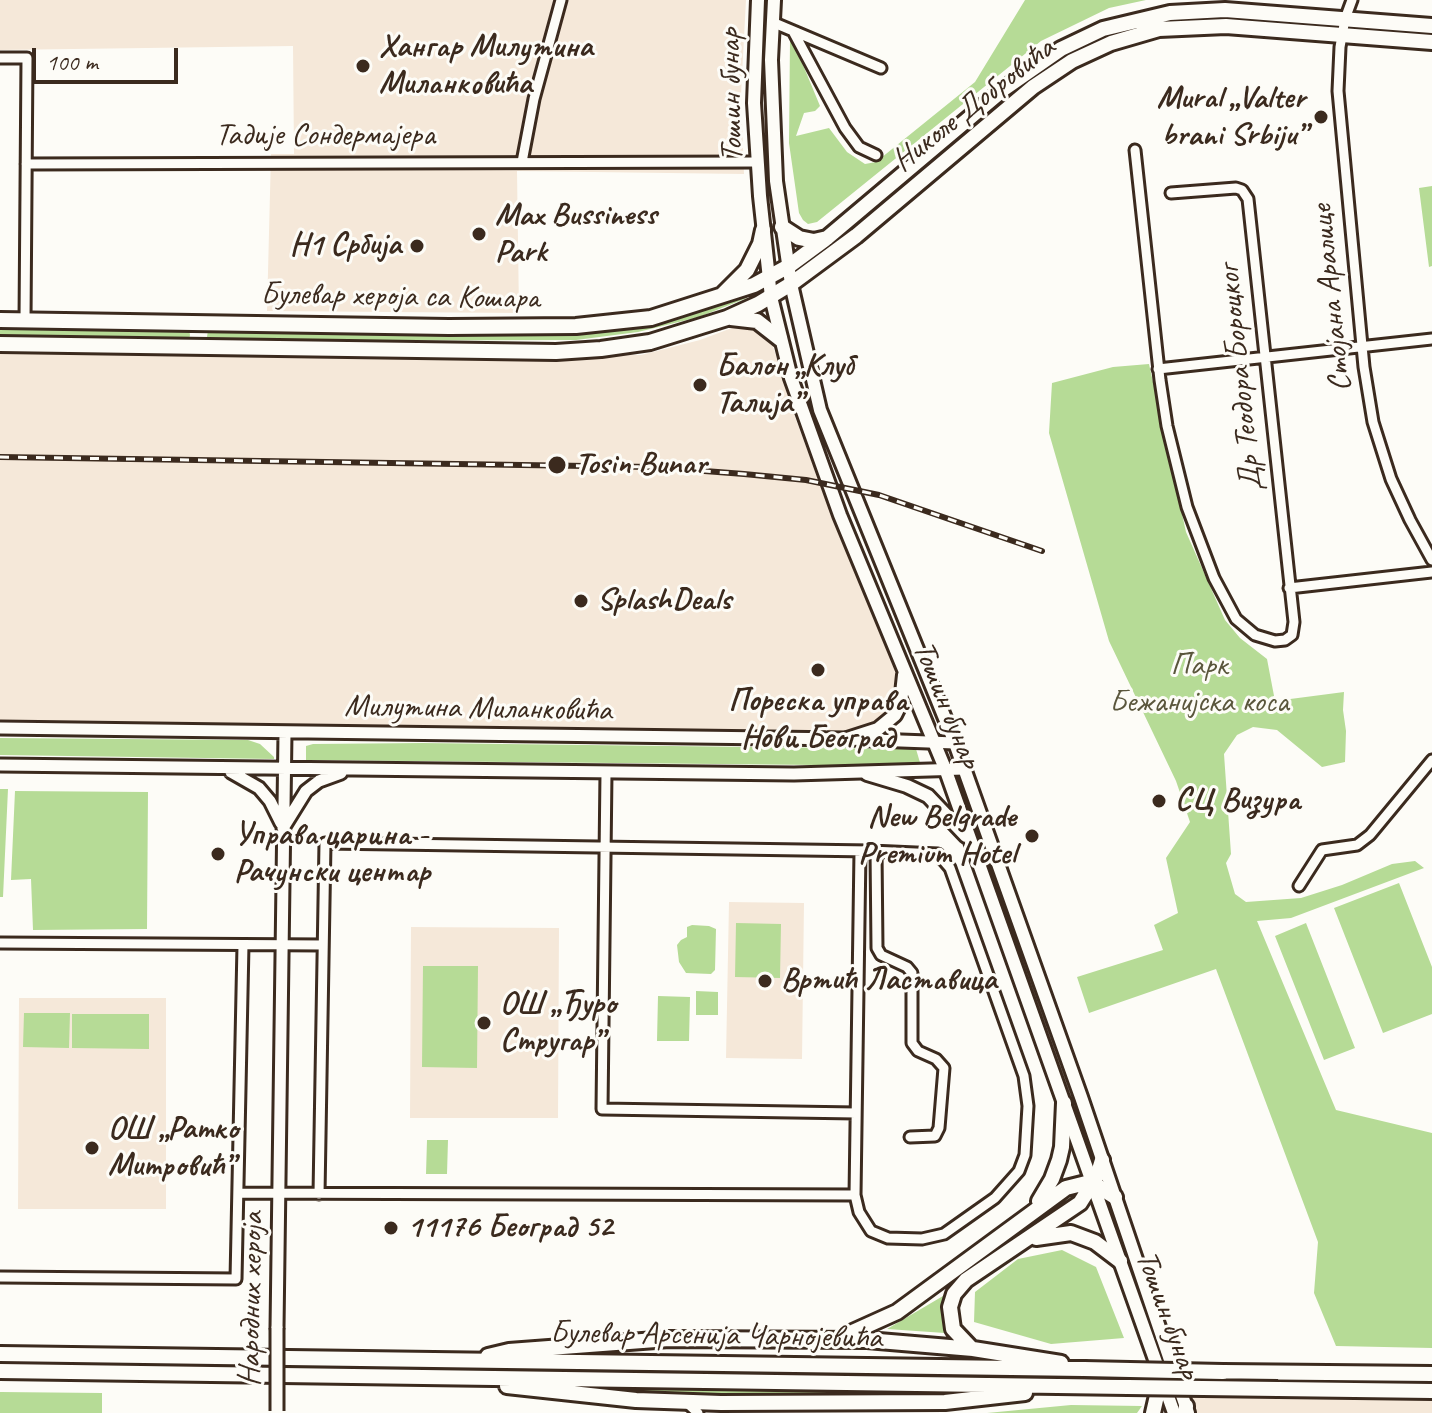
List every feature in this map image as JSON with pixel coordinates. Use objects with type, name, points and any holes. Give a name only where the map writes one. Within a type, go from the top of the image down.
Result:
[{"type":"main road","name":"Тошин бунар","points":[[758,0],[754,103],[757,162],[768,279],[780,339],[809,434],[840,515],[946,771],[1161,1378],[1183,1411]]},
{"type":"main road","name":"Тошин бунар","points":[[774,0],[772,128],[782,227],[791,284],[820,410],[955,743],[1115,1197],[1183,1411]]},
{"type":"main road","name":"Николе Добровића","points":[[789,266],[827,238],[1005,88],[1061,49],[1103,29],[1149,17],[1225,10],[1432,42]]},
{"type":"main road","name":"Николе Добровића","points":[[771,297],[856,236],[1033,87],[1064,66],[1098,49],[1138,33],[1187,27],[1432,26]]},
{"type":"main road","points":[[782,227],[799,238],[814,241],[827,238]]},
{"type":"main road","points":[[720,297],[747,270],[757,252],[763,230]]},
{"type":"main road","name":"Булевар хероја са Кошара","points":[[0,320],[576,326],[651,318],[768,279],[789,266]]},
{"type":"main road","name":"Булевар хероја са Кошара","points":[[0,344],[578,351],[650,342],[727,318],[771,297]]},
{"type":"main road","points":[[727,318],[757,321],[780,339]]},
{"type":"main road","points":[[190,322],[195,335],[190,347]]},
{"type":"main road","points":[[206,323],[203,336],[206,348]]},
{"type":"main road","points":[[847,739],[878,729],[895,715],[901,703],[903,667]]},
{"type":"main road","points":[[867,774],[907,786],[931,798],[972,842]]},
{"type":"main road","points":[[1030,1213],[1047,1188],[1059,1160],[1064,1103]]},
{"type":"main road","points":[[973,1349],[953,1329],[950,1307],[954,1294],[966,1280],[1080,1203],[1102,1160]]},
{"type":"main road","points":[[830,1340],[864,1329],[897,1312],[1030,1213],[1073,1185],[1092,1184],[1115,1197]]},
{"type":"main road","points":[[1024,1242],[1046,1235],[1071,1233],[1095,1242],[1120,1261]]},
{"type":"main road","points":[[480,1360],[509,1351],[644,1340],[886,1340],[1048,1359],[1084,1369]]},
{"type":"main road","name":"Булевар Арсенија Чарнојевића","points":[[0,1354],[1432,1374]]},
{"type":"main road","name":"Булевар Арсенија Чарнојевића","points":[[0,1371],[1432,1391]]},
{"type":"main road","points":[[476,1377],[493,1384],[544,1390],[686,1402],[833,1405],[879,1413]]},
{"type":"main road","points":[[1153,1413],[1161,1378]]},
{"type":"main road","points":[[858,1409],[978,1400],[1082,1386]]},
{"type":"main road","points":[[958,1413],[978,1400]]},
{"type":"street","points":[[522,162],[534,99],[561,0]]},
{"type":"street","name":"Стојана Аралице","points":[[1352,0],[1343,26],[1338,91],[1371,414],[1399,498],[1432,560]]},
{"type":"street","points":[[772,22],[881,68]]},
{"type":"street","points":[[794,33],[850,135],[859,147],[876,155]]},
{"type":"street","points":[[0,58],[27,58],[25,320]]},
{"type":"street","points":[[1135,150],[1158,369],[1432,339]]},
{"type":"street","name":"Тадије Сондермајера","points":[[26,164],[757,162]]},
{"type":"street","name":"Др Теодора Бороцког","points":[[1158,369],[1167,426],[1187,507],[1224,597],[1242,626],[1255,635],[1275,641],[1285,640],[1292,635],[1294,622],[1247,196],[1236,188],[1171,193]]},
{"type":"street","points":[[1289,588],[1432,572]]},
{"type":"street","name":"Милутина Миланковића","points":[[0,728],[955,743]]},
{"type":"street","name":"Народних хероја","points":[[277,1412],[285,733]]},
{"type":"street","points":[[1299,886],[1319,852],[1357,845],[1370,835],[1432,760]]},
{"type":"street","name":"Милутина Миланковића","points":[[0,765],[606,773],[867,774],[964,769]]},
{"type":"street","points":[[224,770],[239,774],[259,788],[270,801],[283,828]]},
{"type":"street","points":[[283,828],[306,791],[319,781],[349,770]]},
{"type":"street","name":"Милутина Миланковића","points":[[606,773],[602,1109],[856,1113]]},
{"type":"street","points":[[314,1194],[325,843],[876,851],[938,854],[945,860],[1007,1028],[1027,1089],[1028,1106],[1025,1155],[1019,1171],[1005,1189],[944,1234],[922,1239],[888,1238],[871,1231],[859,1212],[855,1195],[860,851]]},
{"type":"street","points":[[876,851],[877,948],[881,955],[907,967],[912,973],[912,1043],[918,1051],[936,1059],[944,1068],[939,1128],[935,1136],[910,1137]]},
{"type":"street","points":[[0,943],[323,945]]},
{"type":"street","name":"Народних хероја","points":[[0,1277],[236,1279],[243,945]]},
{"type":"street","points":[[238,1193],[855,1195]]},
{"type":"street","points":[[686,1402],[698,1413]]},
{"type":"street","points":[[705,1413],[718,1403]]},
{"type":"shaded area","points":[[0,0],[746,0],[741,95],[744,174],[517,171],[519,313],[267,311],[271,154],[294,154],[293,46],[0,50]]},
{"type":"shaded area","points":[[745,323],[768,330],[795,417],[898,677],[898,703],[885,720],[861,730],[822,732],[0,723],[0,344],[641,355],[700,340]]},
{"type":"shaded area","name":"Вртић Ластавица","points":[[729,902],[804,903],[802,1059],[726,1058]]},
{"type":"shaded area","name":"ОШ „Ђуро Стругар”","points":[[411,927],[559,928],[558,1118],[410,1118]]},
{"type":"shaded area","name":"ОШ „Ратко Митровић”","points":[[19,998],[166,998],[166,1209],[18,1209]]},
{"type":"shaded area","points":[[1190,1396],[1432,1398],[1432,1413],[1195,1413]]},
{"type":"green space","points":[[1025,0],[1146,0],[1109,8],[1041,41],[817,222],[808,224],[803,220],[799,213],[789,143],[790,41],[796,48],[820,106],[815,111],[804,113],[796,136],[829,128],[847,152],[865,164],[876,162],[975,82]]},
{"type":"green space","points":[[1432,186],[1432,266],[1429,267],[1419,188]]},
{"type":"green space","points":[[746,291],[747,298],[699,317],[638,332],[576,340],[208,341],[207,337],[208,330],[582,331]]},
{"type":"green space","points":[[0,328],[189,329],[190,335],[189,341],[0,338]]},
{"type":"green space","name":"Парк Бежанијска коса","points":[[1149,364],[1186,532],[1225,620],[1240,638],[1267,659],[1275,701],[1344,692],[1345,762],[1322,767],[1277,730],[1253,727],[1237,735],[1224,754],[1231,854],[1226,863],[1235,894],[1246,902],[1301,898],[1392,864],[1415,861],[1424,868],[1291,918],[1257,921],[1336,1110],[1432,1133],[1432,1348],[1336,1346],[1314,1293],[1318,1242],[1216,969],[1089,1013],[1077,977],[1163,950],[1154,925],[1178,913],[1166,858],[1190,822],[1176,781],[1109,641],[1049,433],[1052,383],[1113,367]]},
{"type":"green space","points":[[0,738],[248,740],[260,744],[274,759],[0,755]]},
{"type":"green space","points":[[313,744],[916,749],[921,766],[306,760],[306,746]]},
{"type":"green space","points":[[0,789],[8,789],[3,897],[0,897]]},
{"type":"green space","points":[[15,791],[148,792],[147,929],[33,930],[31,879],[11,880]]},
{"type":"green space","points":[[1399,883],[1432,967],[1432,1014],[1383,1033],[1334,908]]},
{"type":"green space","points":[[736,923],[781,924],[780,978],[735,977]]},
{"type":"green space","points":[[1306,923],[1355,1048],[1324,1060],[1275,936]]},
{"type":"green space","points":[[687,927],[716,929],[715,970],[711,974],[686,973],[679,962],[677,945],[687,937]]},
{"type":"green space","points":[[423,966],[478,966],[477,1068],[422,1067]]},
{"type":"green space","points":[[696,991],[718,992],[718,1015],[696,1015]]},
{"type":"green space","points":[[658,996],[690,997],[689,1041],[657,1041]]},
{"type":"green space","points":[[24,1013],[70,1013],[69,1048],[23,1047]]},
{"type":"green space","points":[[72,1014],[149,1014],[149,1049],[72,1048]]},
{"type":"green space","points":[[427,1140],[448,1140],[447,1174],[426,1174]]},
{"type":"green space","points":[[1062,1250],[1096,1267],[1124,1338],[1051,1344],[974,1322],[975,1292],[1018,1259]]},
{"type":"green space","points":[[943,1296],[945,1333],[887,1329]]},
{"type":"green space","points":[[0,1355],[1035,1374],[1036,1381],[0,1362]]},
{"type":"green space","points":[[603,1385],[995,1392],[948,1397],[791,1397],[659,1394]]},
{"type":"green space","points":[[0,1392],[102,1393],[102,1413],[0,1413]]},
{"type":"green space","points":[[1071,1405],[1142,1406],[1137,1413],[987,1413]]},
{"type":"railway","points":[[0,457],[652,467],[744,474],[806,480],[879,495],[1042,551]]},
{"type":"place","name":"Хангар Милутина Миланковића","points":[[363,66]]},
{"type":"place","name":"Mural „Valter brani Srbiju”","points":[[1321,117]]},
{"type":"place","name":"Max Bussiness Park","points":[[479,234]]},
{"type":"place","name":"Н1 Србија","points":[[417,246]]},
{"type":"place","name":"Балон „Клуб Талија”","points":[[700,385]]},
{"type":"place","name":"Tosin Bunar","points":[[557,465]]},
{"type":"place","name":"SplashDeals","points":[[581,601]]},
{"type":"place","name":"Пореска управа Нови Београд","points":[[818,670]]},
{"type":"place","name":"СЦ Визура","points":[[1159,801]]},
{"type":"place","name":"New Belgrade Premium Hotel","points":[[1032,836]]},
{"type":"place","name":"Управа царина - Рачунски центар","points":[[218,854]]},
{"type":"place","name":"Вртић Ластавица","points":[[765,981]]},
{"type":"place","name":"ОШ „Ђуро Стругар”","points":[[484,1023]]},
{"type":"place","name":"ОШ „Ратко Митровић”","points":[[92,1148]]},
{"type":"place","name":"11176 Београд 52","points":[[391,1228]]}]
